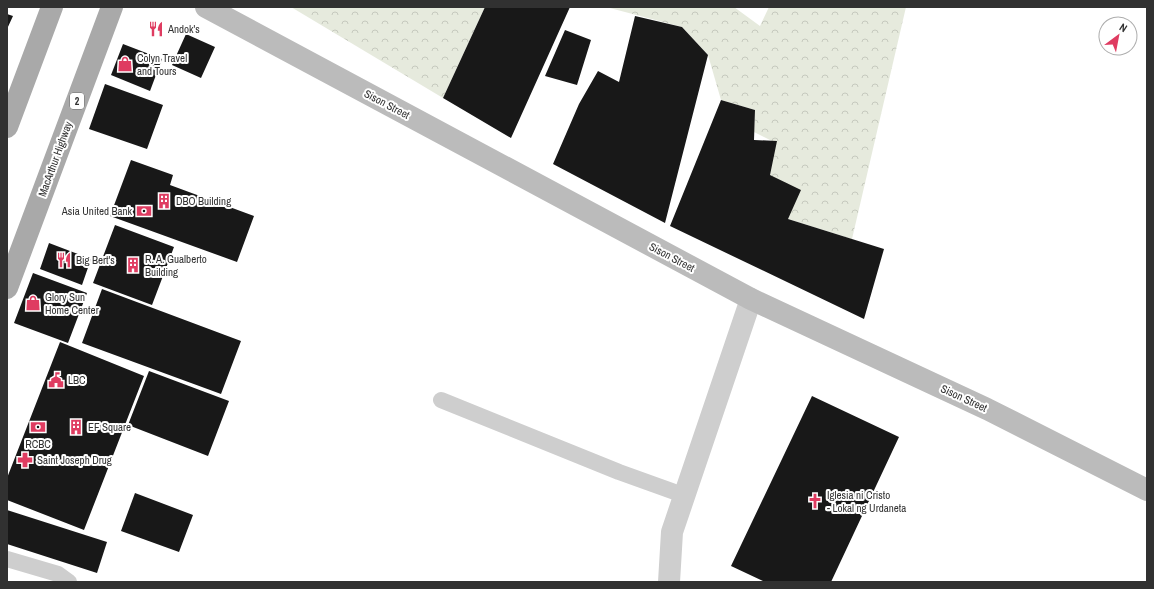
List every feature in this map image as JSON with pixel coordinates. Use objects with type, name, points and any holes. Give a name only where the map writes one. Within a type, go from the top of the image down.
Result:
[{"type":"main road","points":[[7,127],[52,7]]},
{"type":"main road","name":"MacArthur Highway","points":[[7,288],[112,7]]},
{"type":"street","name":"Sison Street","points":[[206,7],[751,299],[986,409],[1147,490]]},
{"type":"street","points":[[669,582],[672,532],[683,495],[751,299]]},
{"type":"lane","points":[[441,400],[619,472],[683,495]]},
{"type":"lane","points":[[7,559],[58,574],[69,582]]},
{"type":"green space","points":[[291,7],[485,7],[443,98]]},
{"type":"green space","points":[[606,7],[734,7],[760,26],[769,7],[906,7],[852,239],[788,219],[770,175],[772,141],[754,132],[755,110],[721,100],[708,55],[682,27]]},
{"type":"building","points":[[485,7],[570,7],[511,138],[443,98]]},
{"type":"building","points":[[7,14],[13,16],[7,29]]},
{"type":"building","points":[[635,16],[682,27],[708,55],[665,223],[553,164],[579,104],[598,71],[619,82]]},
{"type":"building","points":[[565,30],[591,40],[577,85],[545,76]]},
{"type":"building","points":[[186,34],[215,47],[201,78],[172,65]]},
{"type":"building","points":[[123,44],[162,59],[150,91],[111,75]]},
{"type":"building","points":[[105,84],[163,105],[147,149],[89,129]]},
{"type":"building","points":[[721,100],[755,110],[754,140],[777,141],[770,175],[801,190],[788,219],[884,249],[864,319],[670,226]]},
{"type":"building","name":"DBO Building","points":[[131,160],[173,175],[170,185],[254,216],[237,262],[110,216]]},
{"type":"building","name":"R. A. Gualberto Building","points":[[115,225],[174,247],[152,305],[93,283]]},
{"type":"building","points":[[49,243],[91,259],[82,285],[40,269]]},
{"type":"building","points":[[33,273],[87,293],[68,343],[14,323]]},
{"type":"building","points":[[102,289],[241,341],[221,394],[82,343]]},
{"type":"building","name":"EF Square","points":[[60,342],[144,376],[84,530],[7,500],[7,478]]},
{"type":"building","points":[[149,371],[229,401],[208,456],[128,425]]},
{"type":"building","name":"Iglesia ni Cristo - Lokal ng Urdaneta","points":[[812,396],[899,437],[831,582],[765,582],[731,566]]},
{"type":"building","points":[[135,493],[193,515],[179,552],[121,531]]},
{"type":"building","points":[[7,510],[107,542],[97,573],[7,544]]},
{"type":"place","name":"Andok's","points":[[156,29]]},
{"type":"place","name":"Colyn Travel and Tours","points":[[125,64]]},
{"type":"place","name":"DBO Building","points":[[164,201]]},
{"type":"place","name":"Asia United Bank","points":[[144,211]]},
{"type":"place","name":"Big Bert's","points":[[64,260]]},
{"type":"place","name":"R. A. Gualberto Building","points":[[133,265]]},
{"type":"place","name":"Glory Sun Home Center","points":[[33,303]]},
{"type":"place","name":"LBC","points":[[56,380]]},
{"type":"place","name":"RCBC","points":[[38,427]]},
{"type":"place","name":"EF Square","points":[[76,427]]},
{"type":"place","name":"Saint Joseph Drug","points":[[25,460]]},
{"type":"place","name":"Iglesia ni Cristo - Lokal ng Urdaneta","points":[[815,501]]}]
